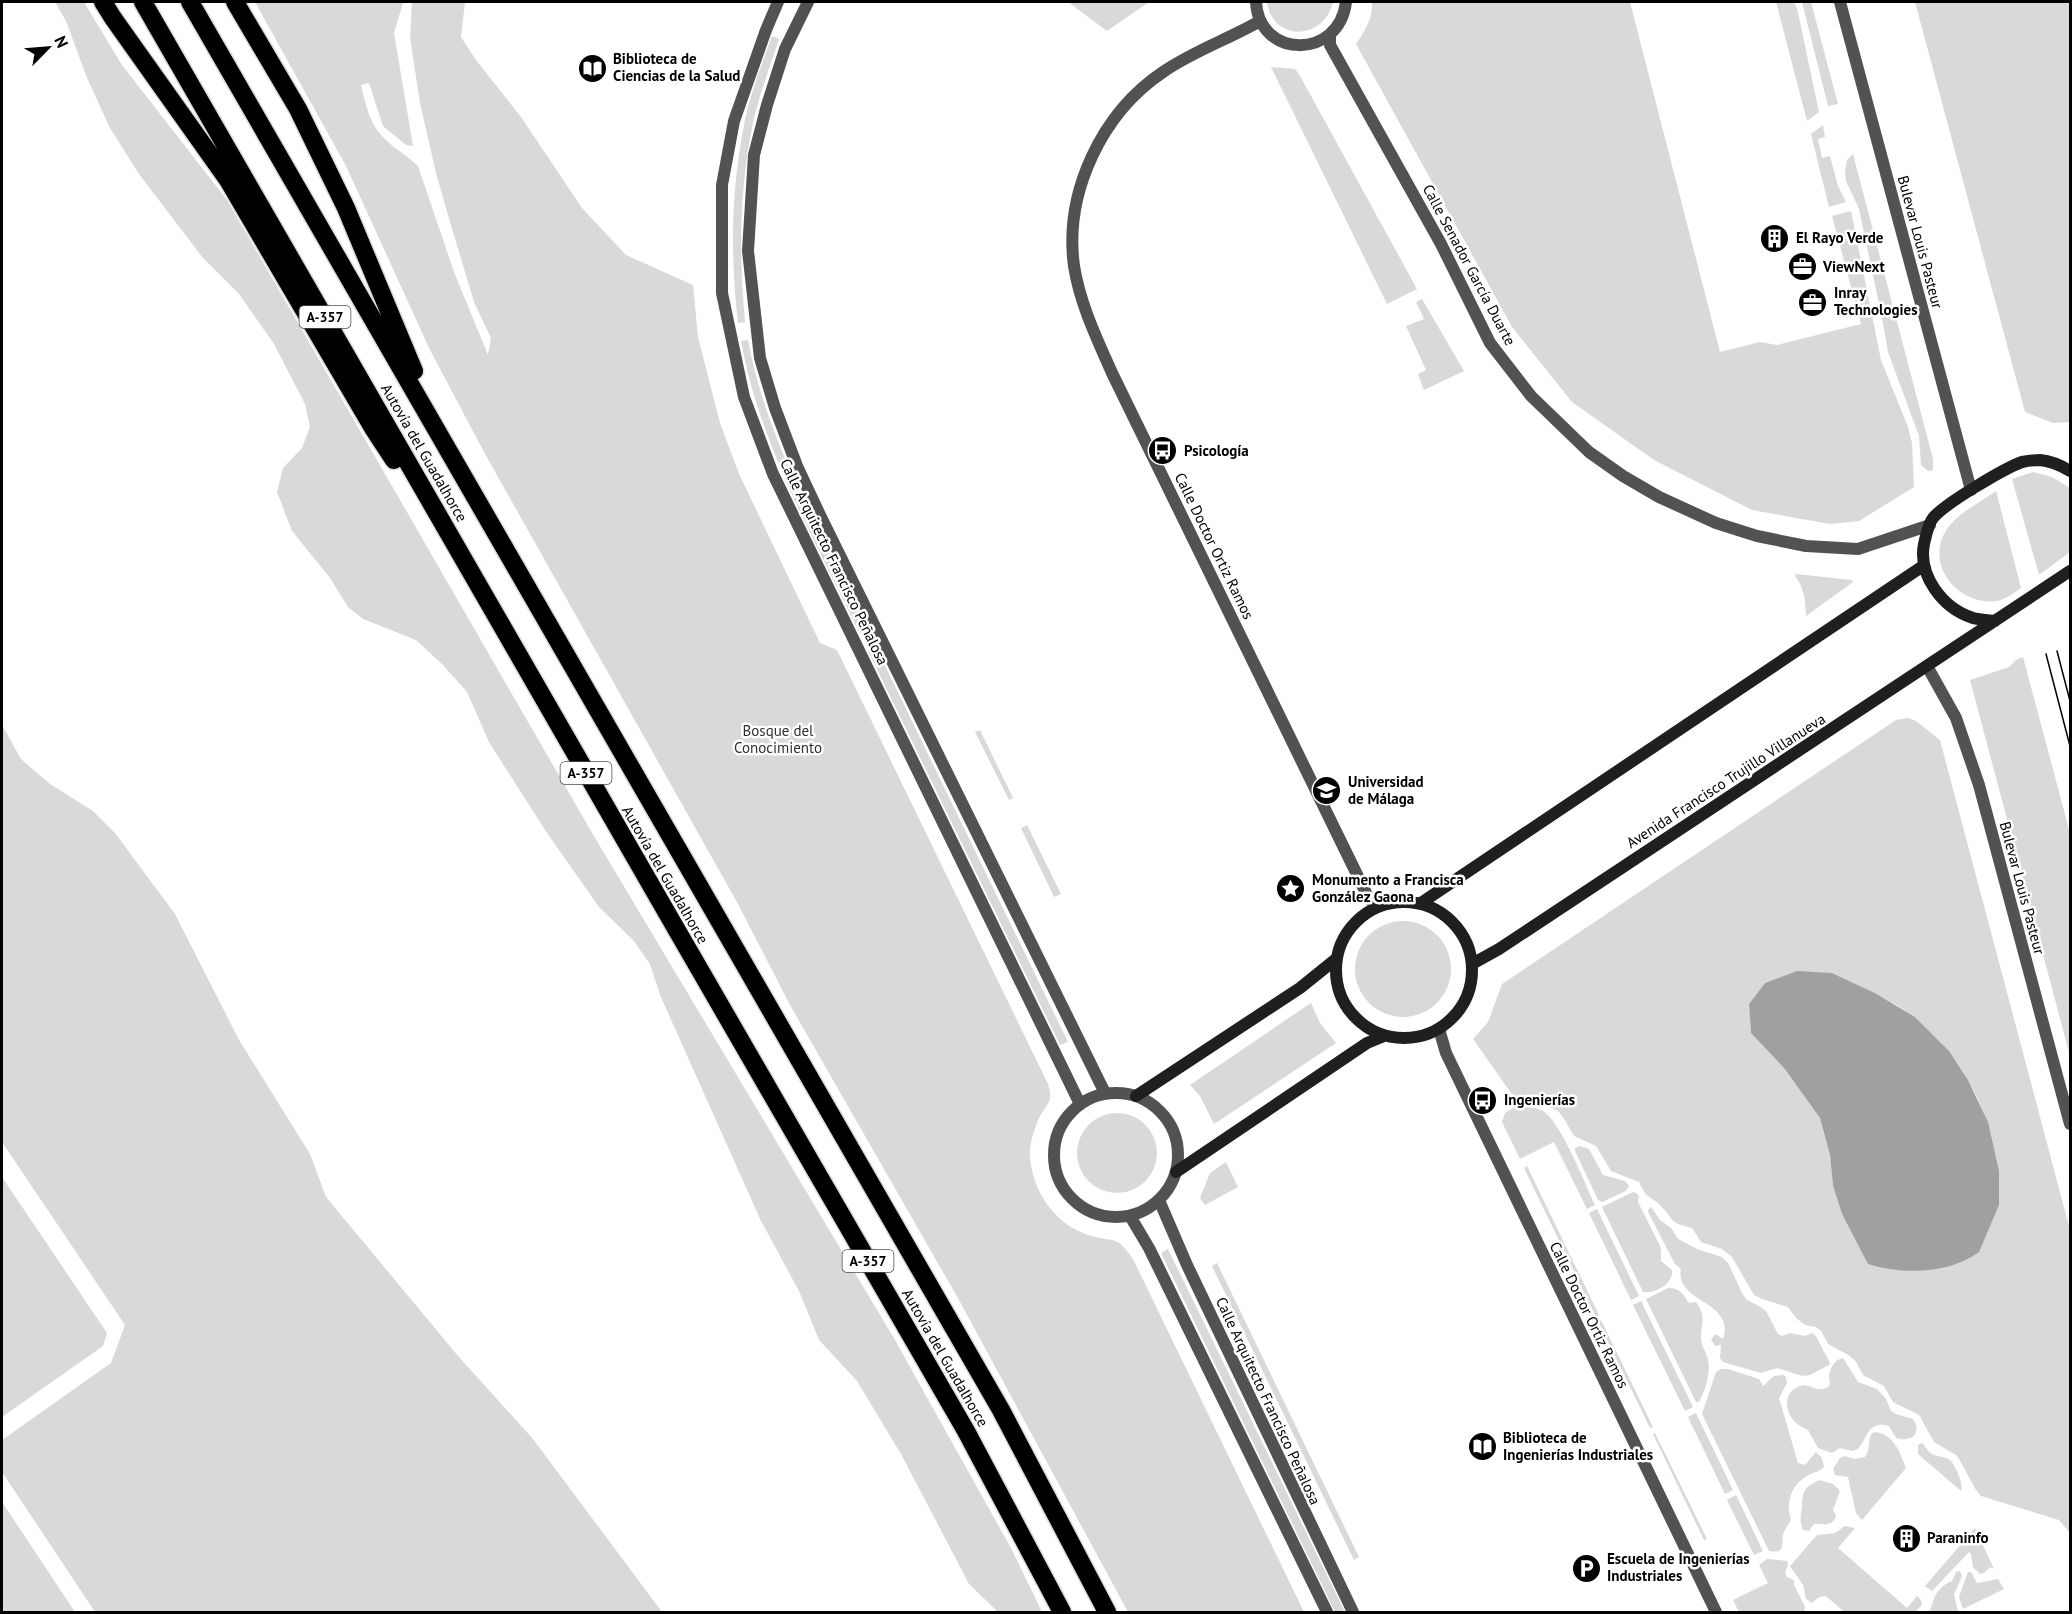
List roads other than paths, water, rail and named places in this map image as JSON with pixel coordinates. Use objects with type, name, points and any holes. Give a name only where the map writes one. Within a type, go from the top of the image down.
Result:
[{"type":"highway","points":[[103,2],[228,180],[373,428],[506,632]]},
{"type":"highway","name":"Autovía del Guadalhorce","points":[[143,2],[966,1431],[1062,1612]]},
{"type":"highway","name":"Autovía del Guadalhorce","points":[[190,2],[1001,1410],[1107,1612]]},
{"type":"highway","points":[[235,2],[298,109],[345,207],[434,423]]},
{"type":"street","name":"Calle Arquitecto Francisco Peñalosa","points":[[778,2],[734,121],[722,185],[722,293],[744,397],[773,474],[801,527],[1080,1104]]},
{"type":"street","name":"Calle Arquitecto Francisco Peñalosa","points":[[807,2],[785,49],[754,155],[748,251],[760,357],[775,408],[815,505],[1105,1094]]},
{"type":"street","points":[[1256,2],[1260,21],[1266,30],[1277,39],[1304,46],[1317,43],[1330,36],[1338,26],[1346,2]]},
{"type":"street","name":"Bulevar Louis Pasteur","points":[[1840,2],[1971,490]]},
{"type":"street","name":"Calle Doctor Ortiz Ramos","points":[[1260,21],[1164,71],[1144,86],[1118,114],[1097,143],[1080,191],[1073,225],[1074,265],[1092,328],[1113,373],[1367,896],[1376,907]]},
{"type":"street","name":"Calle Senador García Duarte","points":[[1330,36],[1330,45],[1441,244],[1490,343],[1532,396],[1589,452],[1623,476],[1659,497],[1716,523],[1757,536],[1806,546],[1858,549],[1930,525]]},
{"type":"street","points":[[1995,621],[1973,618],[1955,608],[1937,593],[1923,566],[1923,552],[1933,518],[1971,490],[2024,462],[2040,460],[2068,467]]},
{"type":"street","points":[[1421,903],[1923,566]]},
{"type":"street","name":"Avenida Francisco Trujillo Villanueva","points":[[1472,964],[1505,945],[2070,572]]},
{"type":"street","name":"Bulevar Louis Pasteur","points":[[1927,666],[1956,718],[1979,785],[2070,1124]]},
{"type":"street","points":[[1398,901],[1421,903],[1440,912],[1456,926],[1467,944],[1472,964],[1471,983],[1465,1001],[1454,1017],[1439,1029],[1421,1036],[1403,1039],[1384,1036],[1366,1028],[1351,1014],[1341,998],[1335,978],[1336,959],[1343,937],[1357,919],[1376,907],[1398,901]]},
{"type":"street","points":[[1136,1096],[1300,987],[1336,959]]},
{"type":"street","name":"Calle Doctor Ortiz Ramos","points":[[1439,1029],[1446,1053],[1477,1119],[1716,1612]]},
{"type":"street","points":[[1176,1172],[1367,1043],[1384,1036]]},
{"type":"street","points":[[1120,1093],[1136,1096],[1152,1105],[1166,1118],[1175,1135],[1178,1154],[1176,1172],[1169,1187],[1159,1200],[1146,1210],[1130,1216],[1111,1217],[1092,1213],[1076,1203],[1063,1189],[1055,1172],[1053,1147],[1066,1117],[1080,1104],[1105,1094],[1120,1093]]},
{"type":"street","name":"Calle Arquitecto Francisco Peñalosa","points":[[1159,1200],[1192,1276],[1353,1612]]},
{"type":"street","points":[[1130,1216],[1155,1259],[1327,1612]]},
{"type":"tram line","points":[[2057,651],[2070,701]]},
{"type":"tram line","points":[[2046,654],[2070,746]]},
{"type":"place","name":"Biblioteca de Ciencias de la Salud","points":[[592,68]]},
{"type":"place","name":"El Rayo Verde","points":[[1775,238]]},
{"type":"place","name":"ViewNext","points":[[1802,267]]},
{"type":"place","name":"Inray Technologies","points":[[1813,302]]},
{"type":"place","name":"Psicología","points":[[1163,451]]},
{"type":"place","name":"Universidad de Málaga","points":[[1327,791]]},
{"type":"place","name":"Monumento a Francisca González Gaona","points":[[1291,889]]},
{"type":"place","name":"Ingenierías","points":[[1483,1100]]},
{"type":"place","name":"Biblioteca de Ingenierías Industriales","points":[[1482,1447]]},
{"type":"place","name":"Paraninfo","points":[[1906,1538]]},
{"type":"place","name":"Escuela de Ingenierías Industriales","points":[[1586,1568]]},
{"type":"park label","name":"Bosque del Conocimiento","points":[[778,740]]}]
